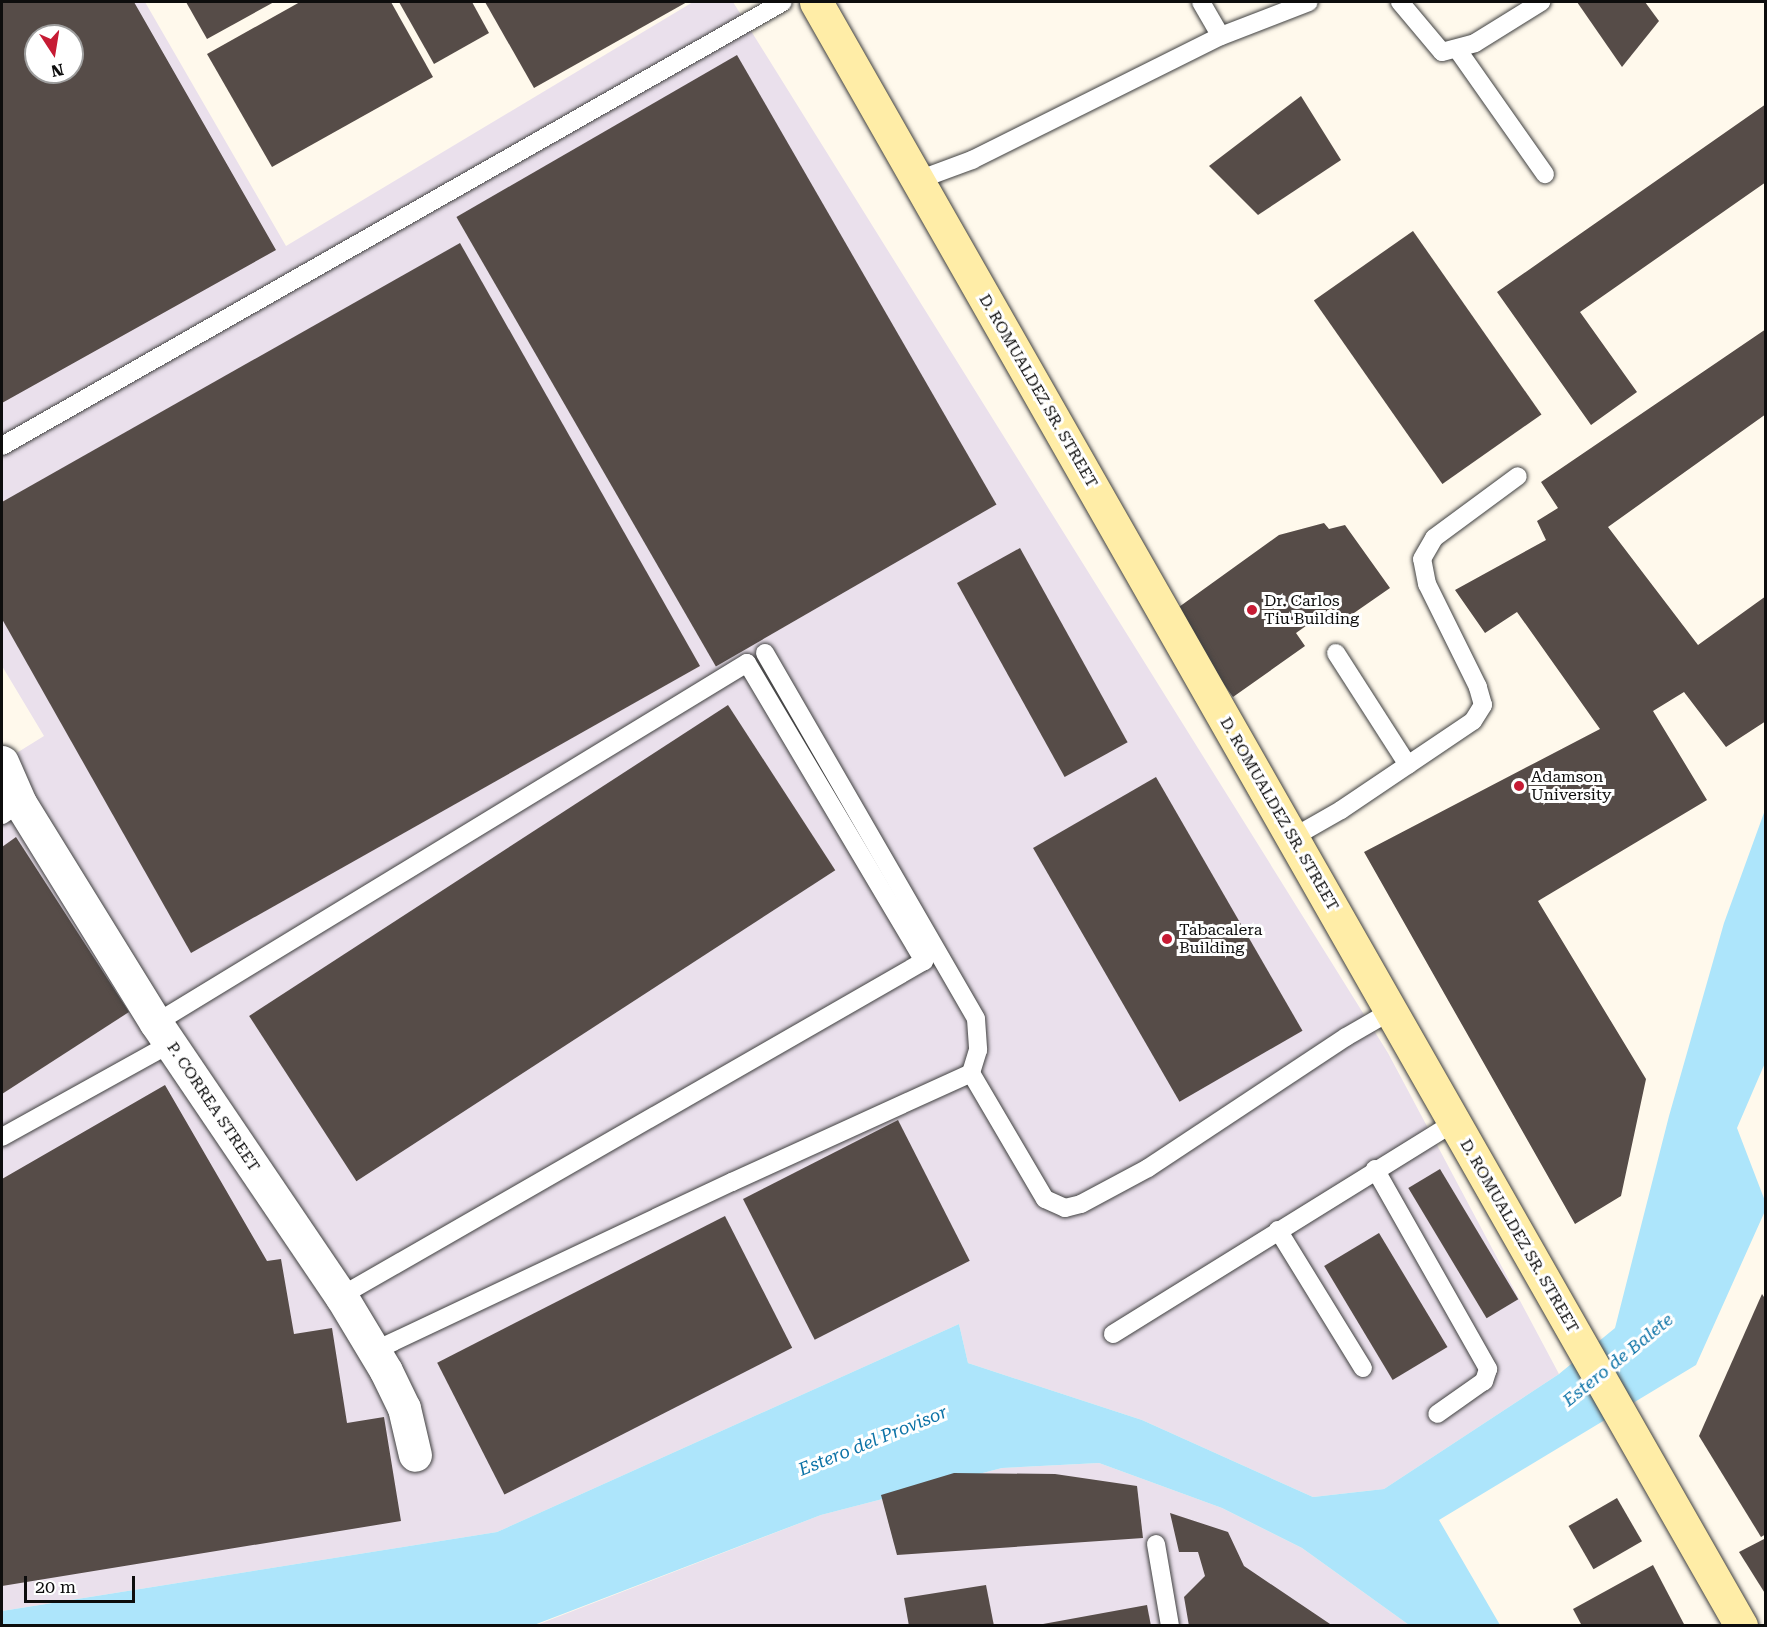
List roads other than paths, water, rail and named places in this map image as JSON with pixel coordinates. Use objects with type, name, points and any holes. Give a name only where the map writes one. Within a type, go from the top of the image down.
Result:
[{"type":"main road","name":"D. ROMUALDEZ SR. STREET","points":[[816,2],[1741,1626]]},
{"type":"street","name":"P. CORREA STREET","points":[[2,762],[11,809],[341,1296],[374,1351],[404,1408],[415,1455]]},
{"type":"lane","points":[[2,446],[783,2]]},
{"type":"lane","points":[[1201,2],[1221,36]]},
{"type":"lane","points":[[918,180],[972,160],[1221,36],[1309,2]]},
{"type":"lane","points":[[1400,2],[1442,52],[1475,43],[1541,2]]},
{"type":"lane","points":[[1457,49],[1545,174]]},
{"type":"lane","points":[[1292,838],[1341,810],[1473,722],[1484,705],[1478,687],[1426,584],[1422,559],[1434,538],[1518,476]]},
{"type":"lane","points":[[765,653],[976,1019],[978,1050],[971,1073],[1045,1199],[1065,1208],[1081,1204],[1148,1168],[1346,1037],[1391,1011]]},
{"type":"lane","points":[[1336,653],[1408,765]]},
{"type":"lane","points":[[2,1137],[747,663],[924,960],[341,1296]]},
{"type":"lane","points":[[374,1351],[732,1182],[971,1073]]},
{"type":"lane","points":[[1113,1334],[1455,1122]]},
{"type":"lane","points":[[1375,1170],[1488,1369],[1484,1381],[1437,1414]]},
{"type":"lane","points":[[1278,1230],[1363,1368]]},
{"type":"lane","points":[[1156,1544],[1170,1626]]},
{"type":"water","points":[[1765,810],[1765,1063],[1737,1128],[1765,1201],[1765,1211],[1696,1365],[1439,1520],[1500,1625],[1409,1625],[1302,1548],[1222,1508],[1099,1463],[1002,1468],[821,1515],[534,1625],[2,1626],[2,1611],[497,1532],[959,1324],[968,1363],[1142,1420],[1313,1497],[1384,1489],[1559,1374],[1615,1328],[1669,1116],[1724,923]]},
{"type":"place","name":"Dr. Carlos Tiu Building","points":[[1252,610]]},
{"type":"place","name":"Adamson University","points":[[1519,786]]},
{"type":"place","name":"Tabacalera Building","points":[[1167,939]]},
{"type":"water label","name":"Estero de Balete","points":[[1618,1360]]},
{"type":"water label","name":"Estero del Provisor","points":[[873,1441]]}]
